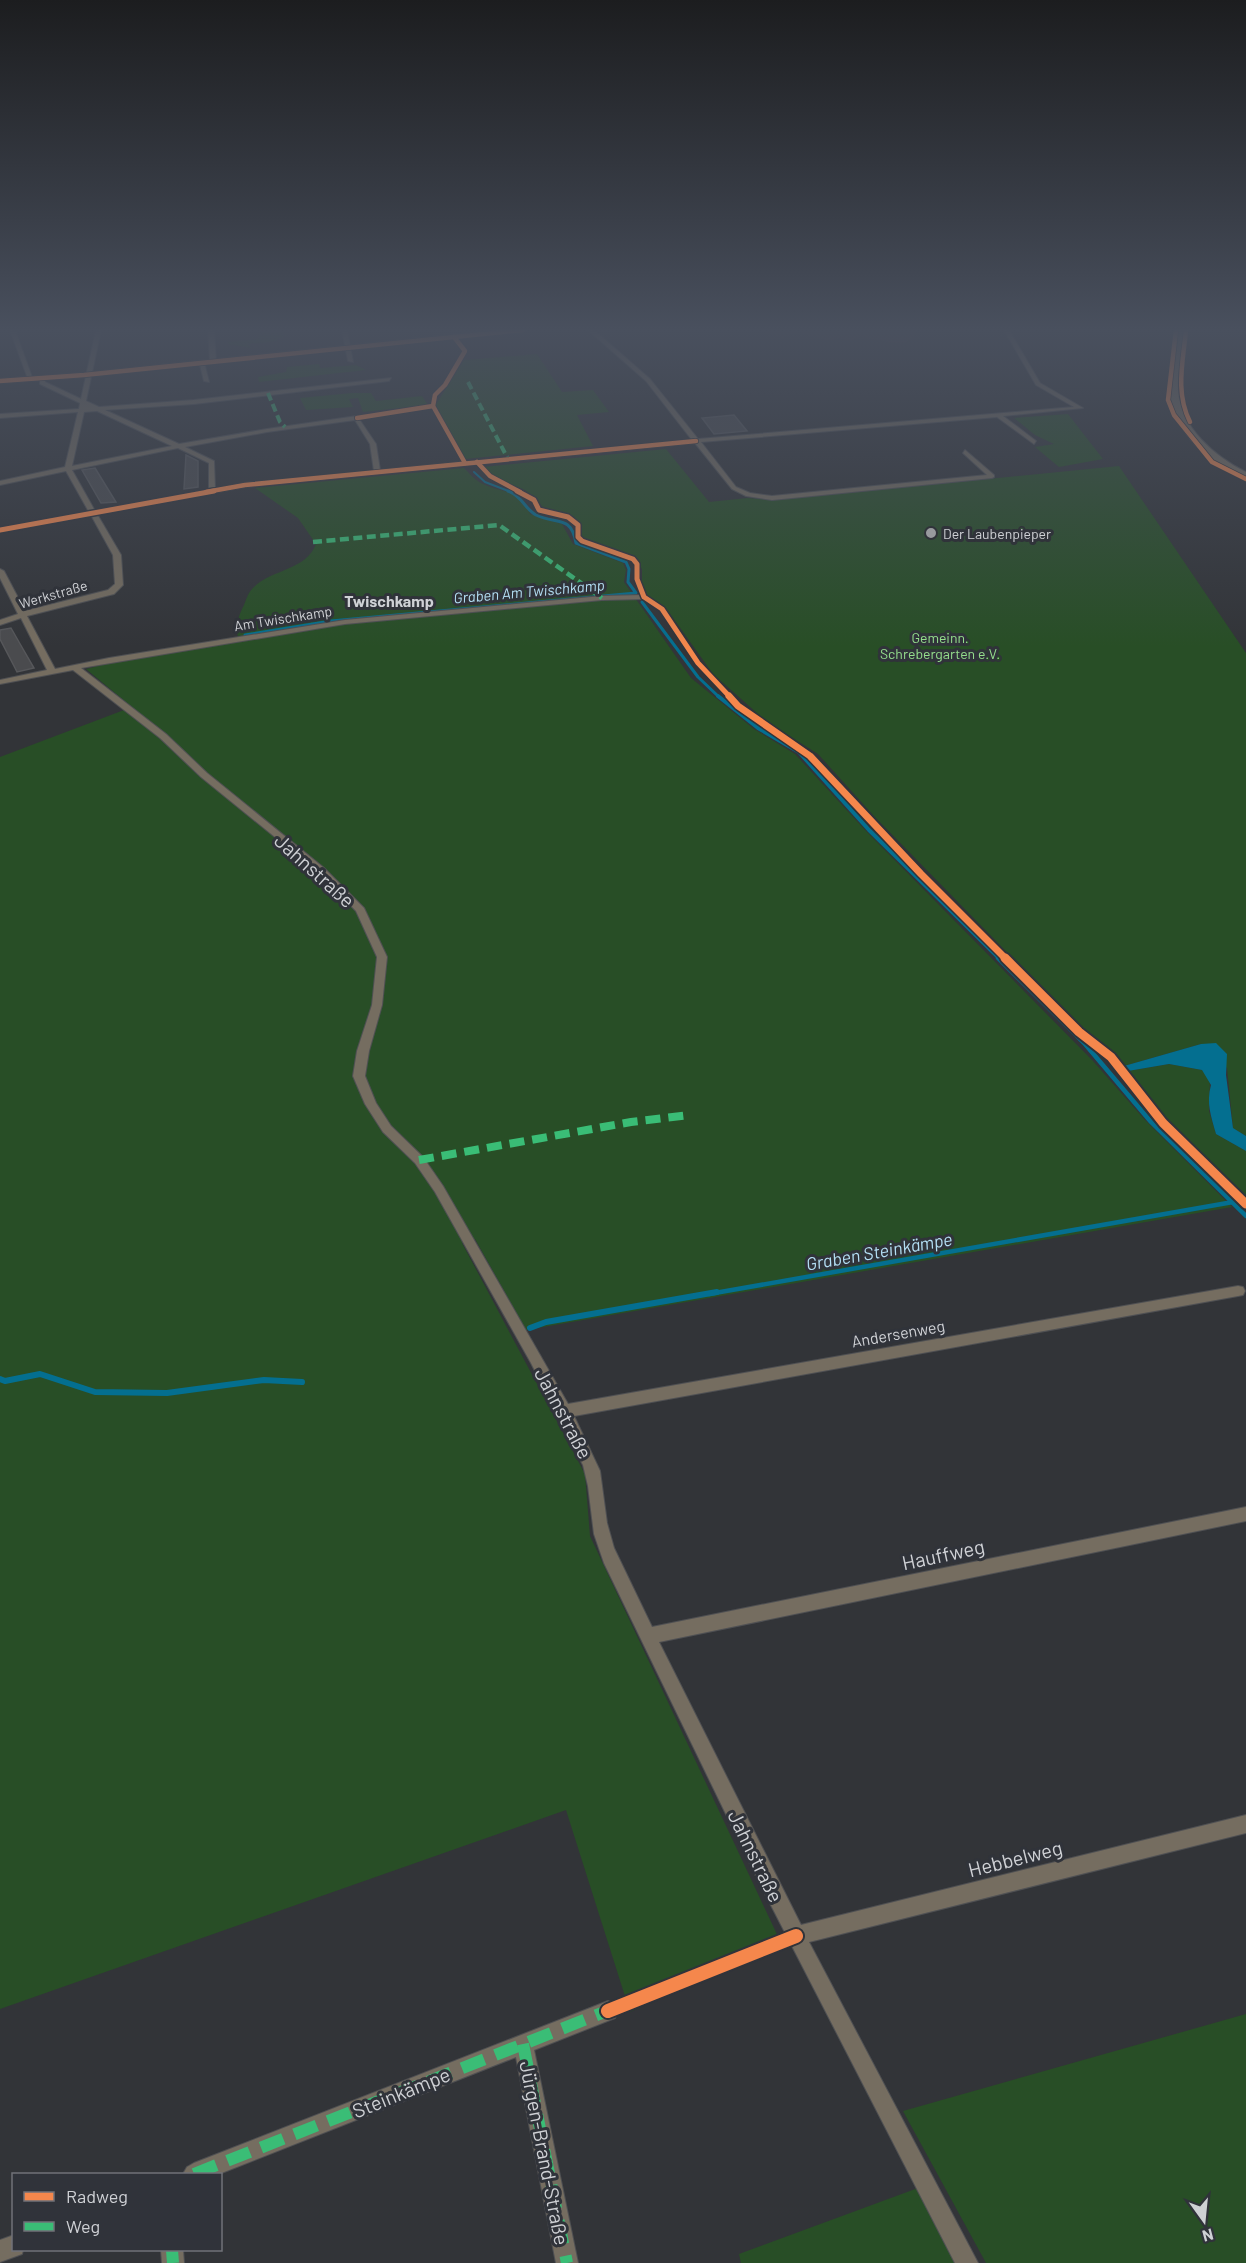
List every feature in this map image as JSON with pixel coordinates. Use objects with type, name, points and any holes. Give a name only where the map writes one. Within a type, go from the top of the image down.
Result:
[{"type":"main road","points":[[1197,436],[1214,458],[1246,476]]},
{"type":"street","points":[[75,436],[68,469],[95,512]]},
{"type":"street","points":[[158,436],[212,462],[212,490]]},
{"type":"street","points":[[0,483],[239,436]]},
{"type":"street","points":[[368,436],[373,444],[377,472]]},
{"type":"street","points":[[692,436],[734,488],[765,498],[992,476],[965,452]]},
{"type":"street","points":[[0,530],[212,490],[759,436]]},
{"type":"street","points":[[1025,436],[1034,442]]},
{"type":"street","name":"Werkstraße","points":[[0,623],[24,617],[33,611],[114,590],[119,585],[117,555],[95,512]]},
{"type":"street","points":[[0,571],[52,671]]},
{"type":"street","name":"Am Twischkamp","points":[[0,682],[75,667],[345,622],[602,598],[644,597]]},
{"type":"street","name":"Jahnstraße","points":[[75,667],[163,736],[204,775],[321,870],[360,910],[382,957],[377,1005],[363,1051],[359,1076],[371,1104],[387,1129],[418,1160],[439,1189],[564,1411],[592,1467],[600,1502],[599,1523],[605,1541],[648,1636],[796,1936],[967,2263]]},
{"type":"street","name":"Andersenweg","points":[[564,1411],[1238,1291]]},
{"type":"street","name":"Hauffweg","points":[[648,1636],[1246,1514]]},
{"type":"street","name":"Hebbelweg","points":[[796,1936],[1246,1824]]},
{"type":"street","name":"Steinkämpe","points":[[199,2173],[608,2010]]},
{"type":"street","name":"Jürgen-Brand-Straße","points":[[523,2044],[567,2263]]},
{"type":"green space","points":[[452,436],[588,436],[593,446],[465,459]]},
{"type":"green space","points":[[1036,436],[1085,436],[1103,459],[1059,467],[1035,447],[1054,444]]},
{"type":"green space","name":"Gemeinn. Schrebergarten e.V.","points":[[666,449],[709,502],[748,498],[775,500],[1119,466],[1246,653],[1246,1136],[1233,1128],[1227,1068],[1201,1044],[1124,1066],[1084,1031],[874,816],[818,754],[766,721],[713,674],[666,608],[648,596],[642,584],[642,569],[634,558],[582,540],[581,525],[574,517],[544,508],[525,490],[494,477],[483,467]]},
{"type":"green space","points":[[464,468],[480,483],[518,496],[527,506],[530,514],[562,524],[573,544],[623,563],[626,570],[624,582],[691,678],[754,729],[795,754],[866,831],[1093,1061],[1145,1120],[1232,1207],[526,1330],[475,1239],[462,1243],[585,1474],[590,1536],[782,1945],[630,2012],[566,1810],[0,2009],[0,757],[132,707],[86,669],[114,662],[239,641],[238,619],[251,591],[268,577],[304,560],[316,544],[298,518],[255,488]]},
{"type":"green space","points":[[1169,1064],[1202,1070],[1210,1079],[1209,1111],[1216,1134],[1246,1151],[1246,1195],[1169,1122],[1128,1071]]},
{"type":"green space","points":[[1246,2014],[1246,2263],[986,2263],[903,2111]]},
{"type":"green space","points":[[918,2188],[955,2263],[741,2263],[739,2254]]},
{"type":"water","points":[[1216,1043],[1227,1054],[1226,1075],[1233,1128],[1246,1136],[1246,1151],[1216,1134],[1209,1104],[1211,1085],[1202,1070],[1169,1064],[1128,1071],[1124,1066],[1201,1044]]},
{"type":"building","points":[[186,455],[198,461],[198,487],[184,489]]},
{"type":"building","points":[[95,468],[116,502],[101,503],[82,470]]},
{"type":"building","points":[[11,628],[34,668],[17,672],[0,639],[0,630]]},
{"type":"waterway","points":[[474,472],[485,482],[511,492]]},
{"type":"waterway","name":"Graben Am Twischkamp","points":[[245,635],[331,621],[636,593],[628,582],[629,569],[626,562],[576,543],[574,534],[566,524],[536,515],[517,496],[508,491]]},
{"type":"waterway","points":[[642,602],[698,677],[719,697]]},
{"type":"waterway","points":[[718,696],[758,728],[799,752],[869,830],[1000,959]]},
{"type":"waterway","points":[[998,958],[1085,1044],[1151,1122],[1232,1202]]},
{"type":"waterway","name":"Graben Steinkämpe","points":[[709,1294],[1232,1202]]},
{"type":"waterway","points":[[1232,1202],[1246,1216]]},
{"type":"waterway","name":"Graben Steinkämpe","points":[[530,1328],[546,1322],[717,1292]]},
{"type":"waterway","name":"Graben Steinkämpe","points":[[0,1379],[5,1381],[40,1374],[95,1392],[167,1393],[264,1380],[302,1382]]},
{"type":"marked path","points":[[496,436],[508,459]]},
{"type":"marked path","points":[[313,542],[499,525],[602,598]]},
{"type":"marked path","points":[[419,1160],[631,1122],[690,1115]]},
{"type":"marked path","points":[[197,2173],[612,2009]]},
{"type":"marked path","points":[[523,2044],[567,2263]]},
{"type":"marked path","points":[[172,2251],[173,2263]]},
{"type":"cycle path","points":[[448,436],[465,463]]},
{"type":"cycle path","points":[[1191,436],[1212,462],[1246,479]]},
{"type":"cycle path","points":[[0,530],[245,485],[696,441]]},
{"type":"cycle path","points":[[477,462],[490,476],[534,500],[539,510],[568,517],[578,525],[578,537],[582,541],[633,559],[637,564],[637,579],[644,597],[662,609],[698,663],[738,706],[810,756],[921,874],[1079,1032],[1111,1057],[1163,1123],[1215,1171],[1246,1204]]},
{"type":"cycle path","points":[[608,2011],[796,1936]]},
{"type":"place","name":"Der Laubenpieper","points":[[931,533]]},
{"type":"district","name":"Twischkamp","points":[[389,600]]}]
